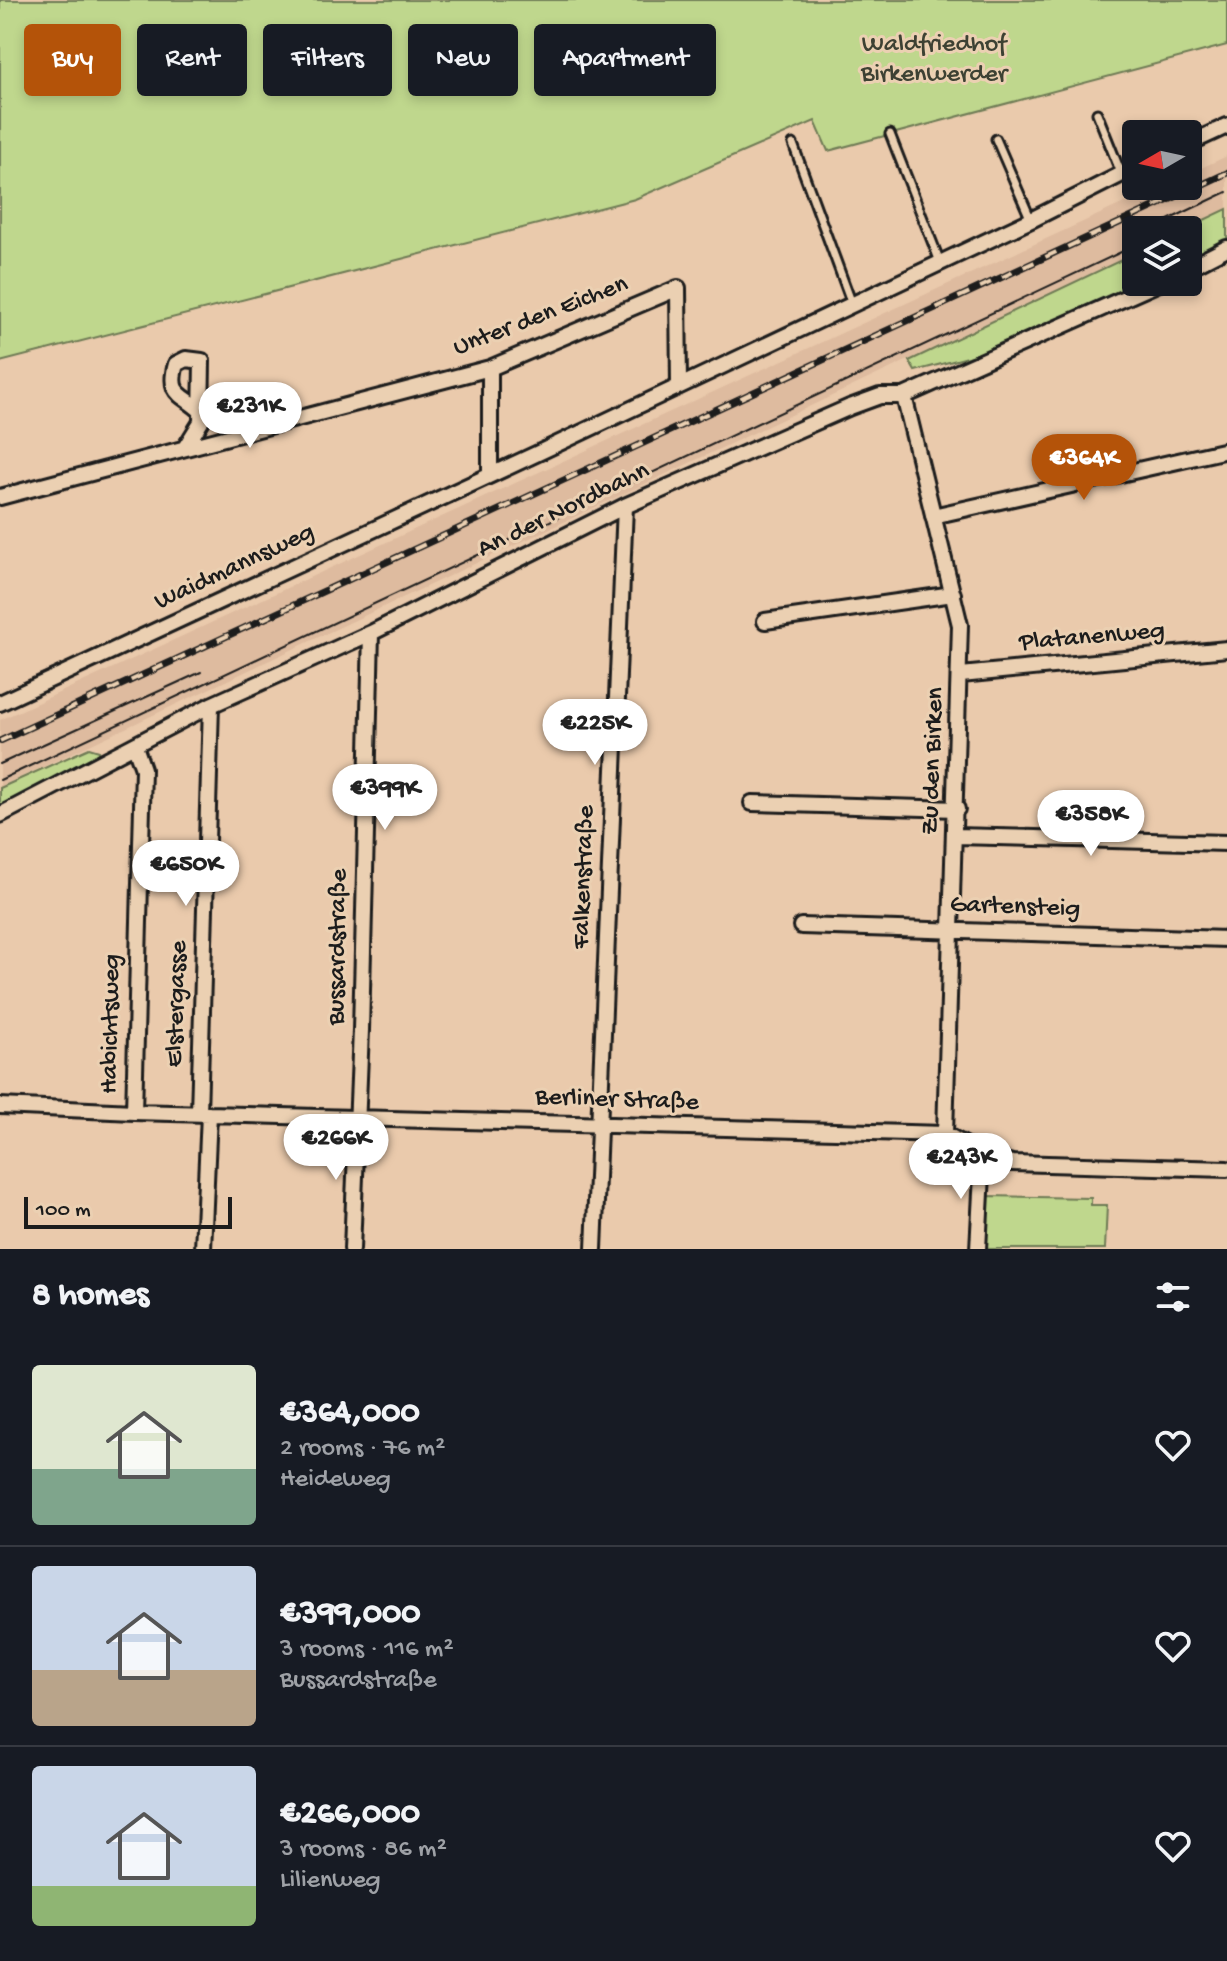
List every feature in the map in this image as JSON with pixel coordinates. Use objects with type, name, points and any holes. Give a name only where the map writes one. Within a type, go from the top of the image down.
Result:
[{"type":"street","points":[[1202,138],[1227,126]]},
{"type":"street","name":"Waidmannsweg","points":[[0,703],[1031,220],[1121,173]]},
{"type":"street","points":[[1202,261],[1227,248]]},
{"type":"street","name":"Unter den Eichen","points":[[0,497],[490,368],[678,288],[679,386]]},
{"type":"street","name":"An der Nordbahn","points":[[0,815],[211,705],[371,633],[625,506],[850,407],[880,396],[904,396],[1129,296]]},
{"type":"street","points":[[490,368],[490,475]]},
{"type":"street","name":"Zu den Birken","points":[[904,396],[960,625],[961,675],[945,1134]]},
{"type":"street","points":[[186,446],[201,422],[201,411]]},
{"type":"street","points":[[933,516],[1227,450]]},
{"type":"street","name":"Falkenstraße","points":[[594,1249],[625,506]]},
{"type":"street","points":[[765,621],[953,594]]},
{"type":"street","name":"Bussardstraße","points":[[352,1249],[371,633]]},
{"type":"street","name":"Platanenweg","points":[[961,675],[1227,649]]},
{"type":"street","name":"Elstergasse","points":[[203,1249],[211,705]]},
{"type":"street","name":"Habichtsweg","points":[[134,1112],[143,769],[135,746]]},
{"type":"street","points":[[752,803],[957,809]]},
{"type":"street","points":[[955,836],[1227,843]]},
{"type":"street","name":"Gartensteig","points":[[801,926],[1227,939]]},
{"type":"street","name":"Berliner Straße","points":[[0,1106],[945,1134],[983,1155],[1012,1163],[1227,1169]]},
{"type":"street","points":[[978,1249],[983,1155]]},
{"type":"lane","points":[[1097,113],[1121,173]]},
{"type":"lane","points":[[890,134],[940,262]]},
{"type":"lane","points":[[996,139],[1031,220]]},
{"type":"lane","points":[[793,144],[852,304]]},
{"type":"shaded area","points":[[1227,156],[1227,209],[1202,221],[1202,216],[1122,216],[1122,260],[0,787],[0,720],[1131,200],[1202,200],[1202,168]]},
{"type":"green space","name":"Waldfriedhof Birkenwerder","points":[[0,0],[1227,0],[1227,45],[828,151],[815,121],[635,199],[0,362]]},
{"type":"green space","points":[[1227,209],[1227,244],[1202,256],[1202,221]]},
{"type":"green space","points":[[1122,260],[1122,292],[998,349],[915,371],[909,361]]},
{"type":"green space","points":[[89,748],[99,751],[98,761],[41,785],[0,810],[0,788]]},
{"type":"green space","points":[[987,1196],[1091,1198],[1091,1205],[1107,1205],[1105,1249],[984,1249]]},
{"type":"tram line","points":[[1176,216],[1227,192]]},
{"type":"tram line","points":[[0,780],[1122,252]]},
{"type":"tram line","points":[[0,764],[201,672]]},
{"type":"railway","points":[[0,741],[1227,173]]}]
